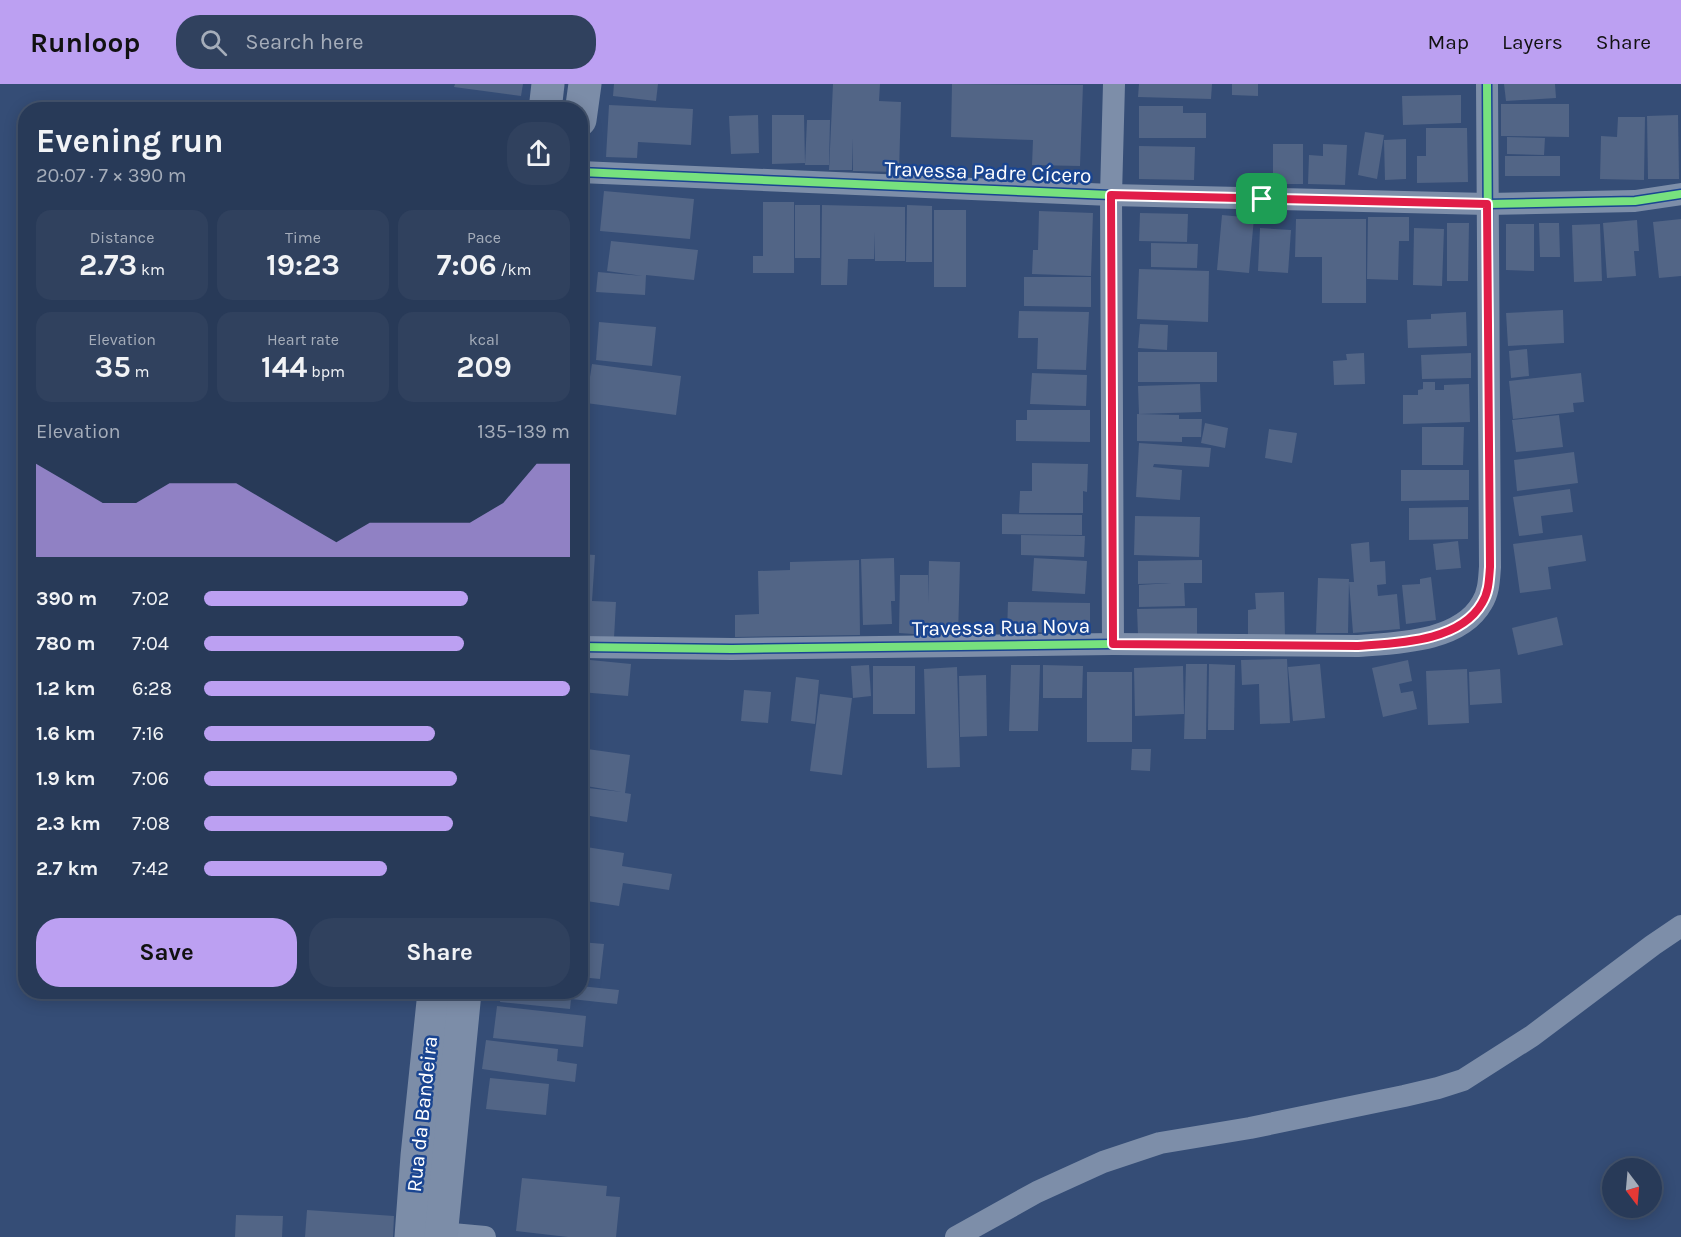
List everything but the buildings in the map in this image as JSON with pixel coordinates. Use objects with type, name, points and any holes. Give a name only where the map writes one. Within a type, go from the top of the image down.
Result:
[{"type":"main road","points":[[546,102],[548,84]]},
{"type":"main road","points":[[582,102],[585,84]]},
{"type":"main road","name":"Rua da Bandeira","points":[[431,1236],[417,1156],[433,999]]},
{"type":"main road","points":[[431,1236],[464,999]]},
{"type":"street","points":[[1113,644],[1111,195],[1114,84]]},
{"type":"street","points":[[1487,84],[1487,204]]},
{"type":"street","name":"Travessa Padre Cícero","points":[[588,172],[1111,195],[1487,204],[1635,201],[1681,194]]},
{"type":"street","name":"Travessa Rua Nova","points":[[588,646],[732,649],[1113,644],[1358,646],[1398,643],[1455,629],[1472,617],[1482,603],[1488,588],[1490,567],[1487,204]]},
{"type":"street","points":[[956,1237],[1037,1192],[1103,1162],[1160,1143],[1250,1128],[1404,1096],[1463,1080],[1532,1036],[1681,926]]},
{"type":"street","points":[[431,1236],[485,1237]]},
{"type":"cycle path","points":[[588,647],[732,649],[1113,644],[1358,646],[1391,644],[1426,638],[1459,626],[1472,616],[1482,603],[1488,585],[1490,567],[1487,84]]},
{"type":"cycle path","points":[[588,172],[1111,195],[1487,204],[1635,201],[1681,194]]},
{"type":"route","points":[[1111,195],[1262,199],[1487,204],[1490,567],[1488,588],[1482,603],[1472,617],[1455,629],[1398,643],[1358,646],[1113,644],[1111,195]]}]
